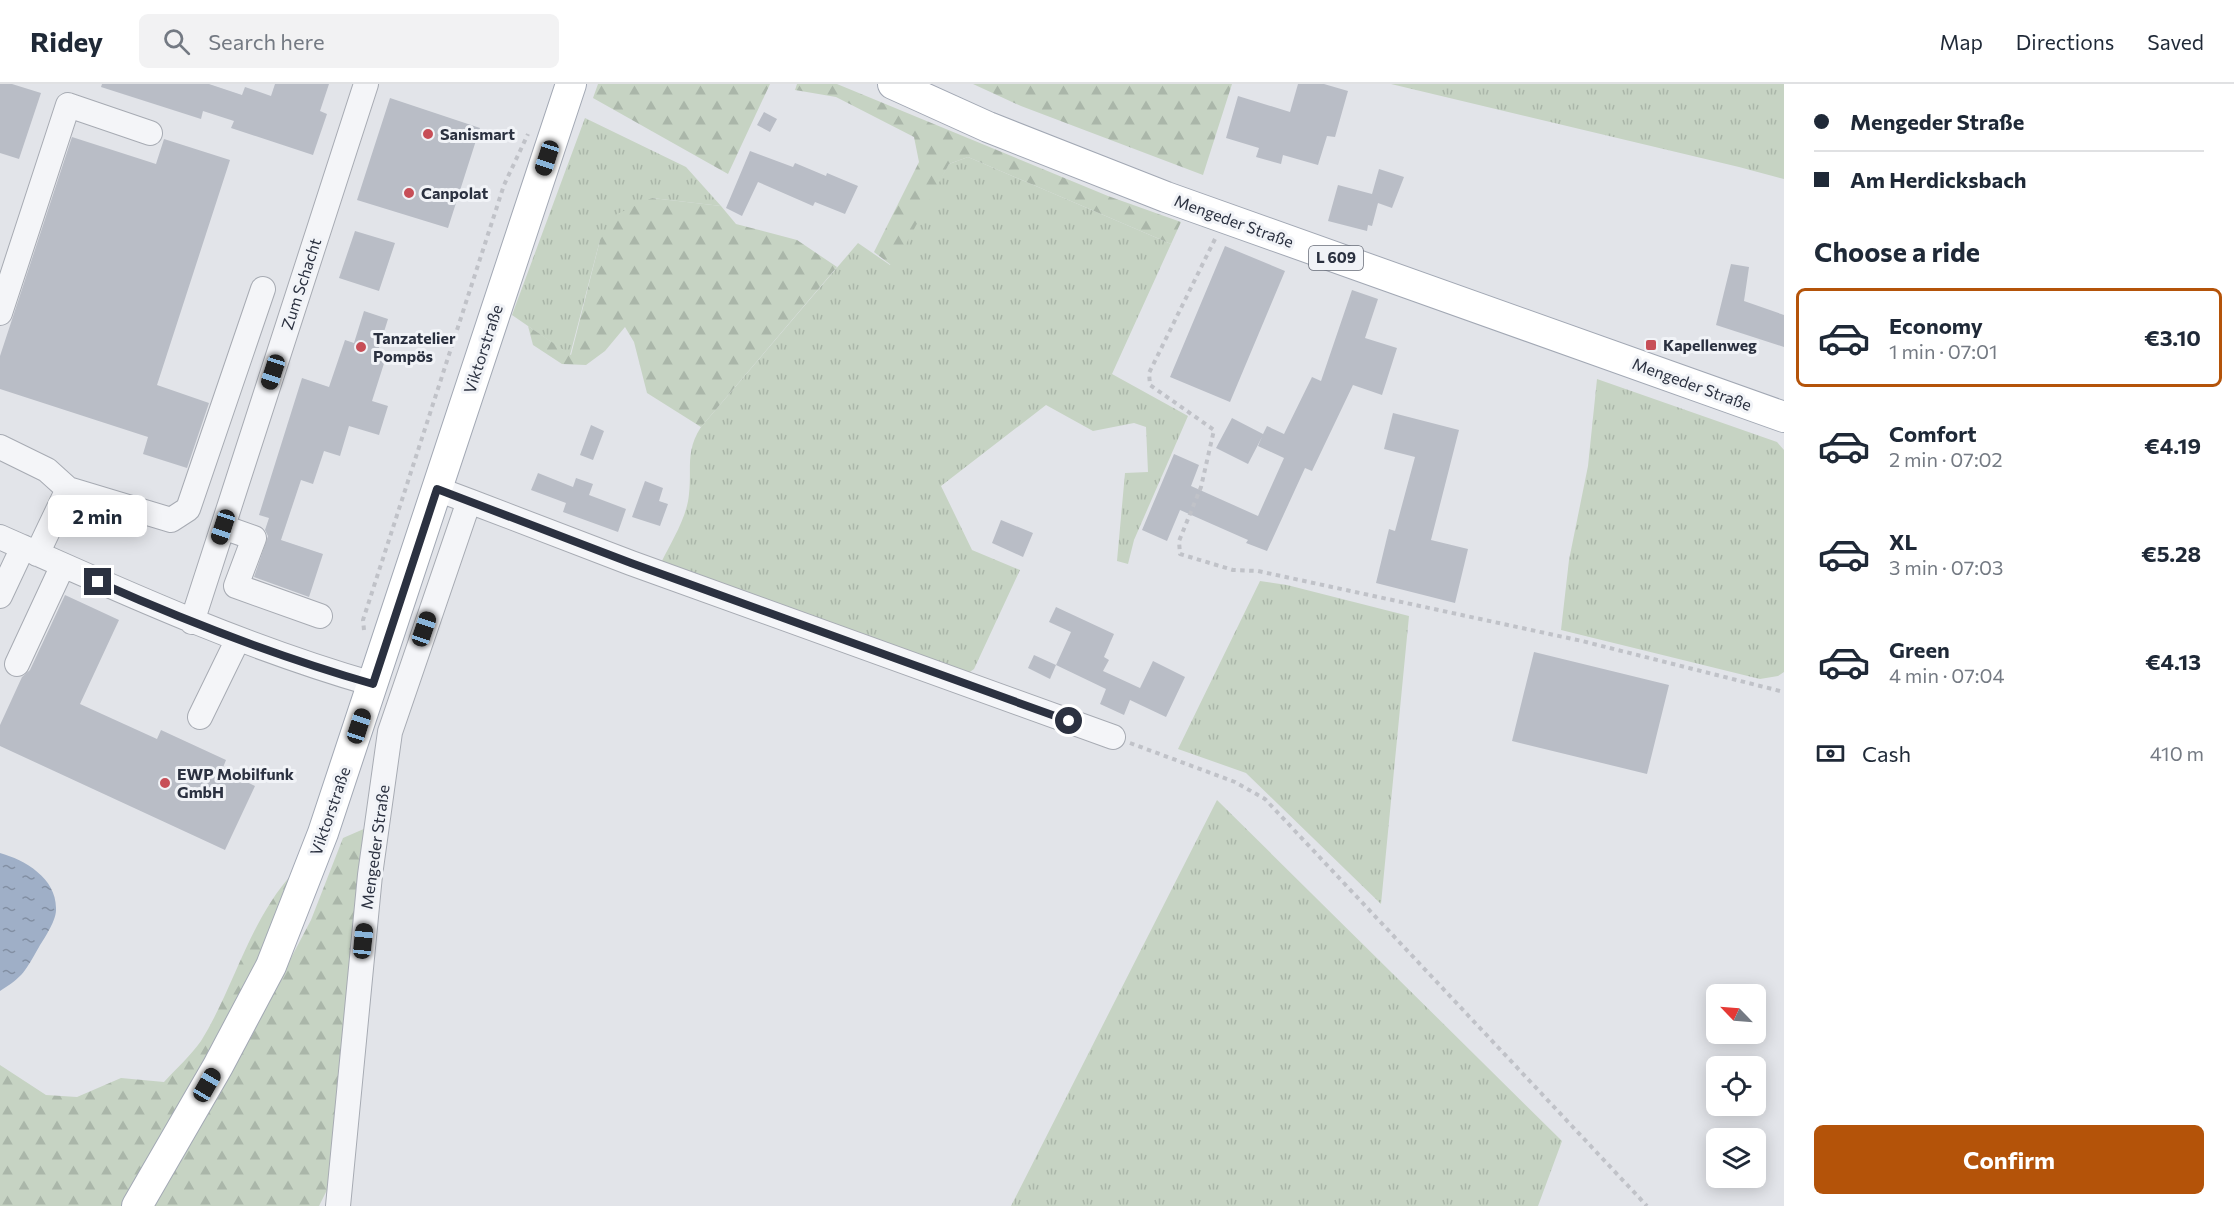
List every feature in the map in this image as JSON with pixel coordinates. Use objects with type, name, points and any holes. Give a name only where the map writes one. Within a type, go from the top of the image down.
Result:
[{"type":"main road","name":"Viktorstraße","points":[[136,1206],[218,1066],[271,966],[323,832],[571,84]]},
{"type":"main road","name":"Mengeder Straße","points":[[893,84],[999,132],[1226,218],[1784,417]]},
{"type":"street","name":"Zum Schacht","points":[[192,622],[366,84]]},
{"type":"street","points":[[0,313],[68,105],[150,133]]},
{"type":"street","points":[[0,447],[47,470],[68,489],[171,520],[188,509],[263,289]]},
{"type":"street","points":[[0,596],[68,489]]},
{"type":"street","points":[[437,489],[631,563],[1113,737]]},
{"type":"street","name":"Mengeder Straße","points":[[338,1206],[370,875],[390,732],[469,501]]},
{"type":"street","points":[[223,527],[254,538],[236,586],[320,616]]},
{"type":"street","points":[[0,537],[192,622],[302,664],[373,684]]},
{"type":"street","points":[[17,664],[63,566]]},
{"type":"street","points":[[200,717],[238,639]]},
{"type":"path","points":[[388,639],[364,631],[363,620],[504,185],[522,144],[532,128]]},
{"type":"path","points":[[1226,218],[1149,373],[1150,385],[1214,430],[1201,487],[1179,541],[1180,554],[1233,570],[1258,571],[1582,641],[1784,692]]},
{"type":"path","points":[[1113,737],[1235,782],[1265,799],[1647,1206]]},
{"type":"green space","points":[[598,84],[770,84],[728,174],[593,98]]},
{"type":"green space","points":[[797,84],[837,84],[1108,196],[1181,222],[1171,244],[968,157],[949,164],[906,244],[891,265],[874,252],[919,162],[914,137],[836,97],[795,90]]},
{"type":"green space","points":[[973,84],[1232,84],[1203,175],[1021,106]]},
{"type":"green space","points":[[1391,84],[1784,84],[1784,179],[1739,167]]},
{"type":"green space","points":[[585,118],[686,167],[721,206],[652,198],[600,240],[570,355],[512,315]]},
{"type":"green space","points":[[968,157],[1171,244],[1112,374],[1188,416],[1134,540],[1128,564],[1117,561],[1125,473],[1148,472],[1146,427],[1134,423],[1093,431],[1046,405],[941,486],[972,550],[1020,570],[974,669],[967,674],[661,563],[678,530],[688,503],[691,452],[701,427],[858,243],[890,265],[949,164]]},
{"type":"green space","points":[[652,198],[721,206],[736,224],[797,240],[837,267],[701,427],[647,393],[634,342],[625,327],[605,351],[586,365],[562,364],[533,345],[528,326],[571,355],[600,240],[617,214]]},
{"type":"green space","points":[[1597,379],[1777,442],[1784,450],[1784,672],[1778,676],[1760,679],[1561,630],[1569,560],[1588,466]]},
{"type":"green space","points":[[1260,581],[1287,585],[1409,616],[1381,904],[1246,773],[1178,749]]},
{"type":"green space","points":[[1217,800],[1562,1141],[1538,1206],[1011,1206]]},
{"type":"green space","points":[[366,828],[349,1012],[327,1190],[319,1206],[151,1206],[252,1032],[311,920],[343,838]]},
{"type":"green space","points":[[293,873],[264,961],[124,1206],[0,1206],[0,1065],[46,1095],[77,1097],[121,1078],[164,1082],[201,1041],[265,912]]},
{"type":"water","points":[[0,853],[19,860],[45,879],[55,897],[56,913],[27,968],[0,991]]},
{"type":"building","points":[[0,84],[12,84],[41,93],[19,159],[0,153]]},
{"type":"building","points":[[102,84],[209,84],[242,95],[245,87],[271,96],[275,84],[329,84],[320,111],[327,114],[313,155],[231,128],[234,121],[203,111],[201,119],[101,87]]},
{"type":"building","points":[[1298,84],[1324,84],[1348,91],[1335,137],[1327,136],[1318,165],[1283,155],[1281,164],[1256,157],[1259,148],[1226,138],[1238,96],[1290,112]]},
{"type":"building","points":[[390,98],[480,128],[448,228],[357,200]]},
{"type":"building","points":[[764,112],[777,119],[770,132],[757,125]]},
{"type":"building","points":[[72,137],[156,164],[164,139],[230,160],[157,385],[209,403],[187,468],[143,454],[148,437],[0,389],[0,356]]},
{"type":"building","points":[[750,151],[793,167],[795,163],[826,176],[827,173],[858,186],[845,214],[815,202],[813,206],[758,182],[742,216],[726,208]]},
{"type":"building","points":[[1379,169],[1404,177],[1392,208],[1378,203],[1372,226],[1368,225],[1367,231],[1328,221],[1338,185],[1372,194]]},
{"type":"building","points":[[355,231],[395,243],[379,291],[339,278]]},
{"type":"building","points":[[1225,246],[1285,271],[1230,402],[1170,377]]},
{"type":"building","points":[[1731,264],[1749,267],[1744,301],[1784,315],[1784,347],[1716,325]]},
{"type":"building","points":[[1352,290],[1378,299],[1365,338],[1397,348],[1382,395],[1353,385],[1312,471],[1305,468],[1267,551],[1246,543],[1248,540],[1180,510],[1167,541],[1142,530],[1174,454],[1199,465],[1191,486],[1258,516],[1284,458],[1258,446],[1262,437],[1248,464],[1216,448],[1232,418],[1263,434],[1267,426],[1284,434],[1312,377],[1321,381]]},
{"type":"building","points":[[364,311],[388,319],[378,351],[387,354],[372,401],[388,406],[379,435],[349,426],[340,456],[324,451],[313,484],[301,480],[281,540],[323,554],[309,597],[254,577],[268,536],[265,530],[269,518],[259,515],[302,378],[329,387],[345,340],[354,343]]},
{"type":"building","points":[[1393,413],[1459,430],[1431,540],[1468,549],[1455,603],[1376,583],[1389,529],[1395,531],[1415,457],[1384,449]]},
{"type":"building","points":[[591,425],[604,431],[593,460],[580,455]]},
{"type":"building","points":[[538,473],[573,487],[576,478],[593,484],[589,495],[626,509],[618,532],[563,512],[566,503],[531,490]]},
{"type":"building","points":[[645,481],[663,488],[659,501],[668,504],[660,526],[632,517]]},
{"type":"building","points":[[1001,520],[1033,533],[1023,557],[992,543]]},
{"type":"building","points":[[65,595],[119,620],[80,704],[157,739],[161,730],[226,760],[222,770],[255,786],[225,850],[0,746],[0,725],[22,677],[30,670]]},
{"type":"building","points":[[1056,607],[1114,634],[1104,657],[1109,660],[1103,671],[1140,688],[1153,661],[1185,677],[1166,717],[1130,700],[1124,715],[1100,704],[1106,689],[1056,665],[1071,632],[1049,622]]},
{"type":"building","points":[[1534,652],[1669,685],[1647,774],[1512,741]]},
{"type":"building","points":[[1034,655],[1056,665],[1050,679],[1028,668]]},
{"type":"place","name":"Sanismart","points":[[428,134]]},
{"type":"place","name":"Canpolat","points":[[409,193]]},
{"type":"place","name":"Kapellenweg","points":[[1651,345]]},
{"type":"place","name":"Tanzatelier Pompös","points":[[361,347]]},
{"type":"place","name":"EWP Mobilfunk GmbH","points":[[165,783]]},
{"type":"route","points":[[98,582],[152,606],[302,664],[373,684],[437,489],[631,563],[1069,721]]}]
